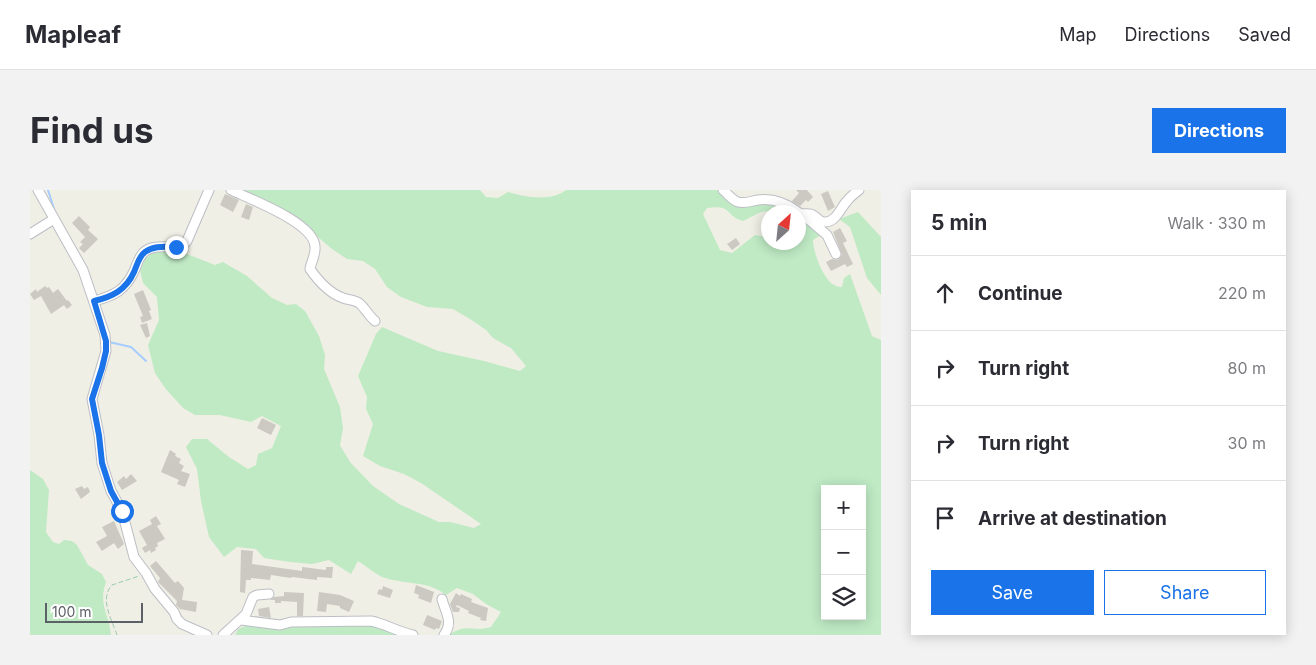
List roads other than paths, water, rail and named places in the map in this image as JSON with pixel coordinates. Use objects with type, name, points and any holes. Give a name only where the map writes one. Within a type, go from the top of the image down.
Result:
[{"type":"street","points":[[38,190],[83,270],[106,341],[102,368],[92,399],[102,463],[111,491],[122,511],[134,557],[155,589],[174,612],[177,619],[182,624],[207,635]]},
{"type":"street","points":[[94,301],[117,294],[131,278],[144,252],[158,247],[182,246],[187,241],[209,190]]},
{"type":"street","points":[[231,190],[282,214],[306,231],[313,239],[315,247],[310,270],[329,292],[356,301],[375,321]]},
{"type":"street","points":[[723,190],[734,200],[741,203],[758,200],[779,201],[788,205]]},
{"type":"street","points":[[806,214],[820,221],[828,222],[837,216],[845,203],[859,190]]},
{"type":"street","points":[[806,218],[828,235],[836,254]]},
{"type":"street","points":[[30,234],[54,219]]},
{"type":"street","points":[[224,635],[246,614],[253,597],[270,594]]},
{"type":"street","points":[[442,599],[450,619],[448,629],[444,635]]},
{"type":"street","points":[[241,620],[280,625],[291,622],[371,620],[382,623],[399,632],[413,635]]},
{"type":"waterway","points":[[48,190],[55,212]]},
{"type":"waterway","points":[[109,342],[131,347],[146,361]]}]
